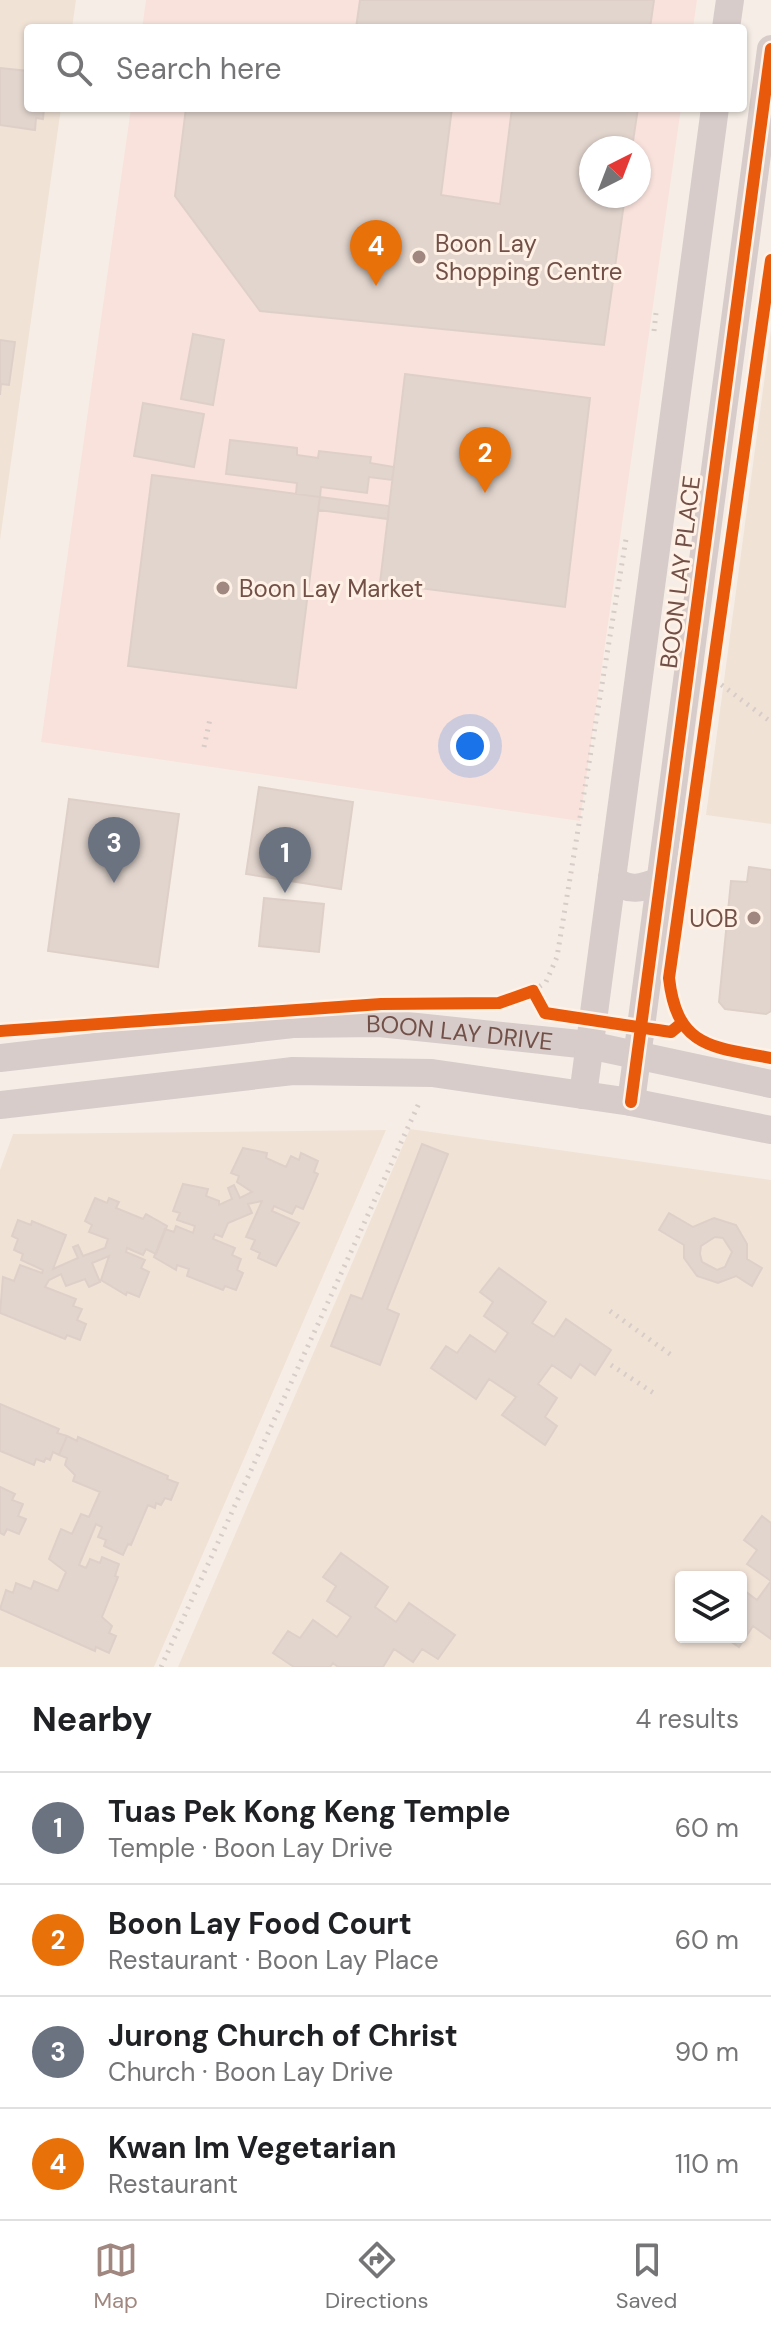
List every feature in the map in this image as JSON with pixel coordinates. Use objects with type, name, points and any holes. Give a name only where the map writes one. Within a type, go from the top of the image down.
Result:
[{"type":"street","points":[[727,24],[730,0]]},
{"type":"street","name":"BOON LAY PLACE","points":[[631,1102],[640,1055],[771,49]]},
{"type":"street","points":[[714,116],[752,125],[759,134]]},
{"type":"street","name":"BOON LAY PLACE","points":[[583,1095],[714,116]]},
{"type":"street","points":[[612,878],[627,888],[642,888],[661,881]]},
{"type":"street","name":"BOON LAY DRIVE","points":[[0,1058],[293,1024],[379,1023],[589,1045],[771,1084]]},
{"type":"street","points":[[115,1047],[126,1055],[132,1065],[127,1091]]},
{"type":"street","name":"BOON LAY DRIVE","points":[[0,1105],[293,1071],[432,1073],[631,1102],[771,1130]]},
{"type":"path","points":[[653,343],[656,313]]},
{"type":"path","points":[[531,996],[546,982],[557,957],[627,534]]},
{"type":"path","points":[[709,692],[713,663]]},
{"type":"path","points":[[711,677],[771,722]]},
{"type":"path","points":[[204,747],[210,719]]},
{"type":"path","points":[[161,1667],[432,1073]]},
{"type":"path","points":[[610,1311],[674,1357]]},
{"type":"path","points":[[611,1365],[655,1394]]},
{"type":"shaded area","points":[[0,0],[76,0],[73,24],[24,24],[24,112],[60,112],[0,540]]},
{"type":"shaded area","points":[[146,0],[697,0],[694,24],[143,24]]},
{"type":"shaded area","points":[[130,112],[680,112],[580,821],[41,742]]},
{"type":"shaded area","points":[[771,330],[771,824],[706,815]]},
{"type":"shaded area","points":[[410,1129],[771,1180],[771,1667],[178,1667]]},
{"type":"shaded area","points":[[386,1130],[154,1667],[0,1667],[0,1170],[13,1134]]},
{"type":"building","points":[[360,0],[654,0],[651,24],[357,24]]},
{"type":"building","points":[[0,68],[24,71],[24,112],[44,112],[43,119],[36,118],[35,130],[0,125]]},
{"type":"building","name":"Boon Lay Shopping Centre","points":[[186,112],[451,112],[441,195],[500,204],[512,112],[637,112],[634,136],[579,136],[579,208],[623,208],[604,345],[260,311],[175,196]]},
{"type":"building","points":[[193,334],[224,340],[213,405],[181,399]]},
{"type":"building","points":[[0,340],[15,342],[9,385],[1,384],[0,395]]},
{"type":"building","points":[[405,374],[590,398],[565,607],[380,583]]},
{"type":"building","points":[[143,403],[204,414],[194,467],[134,456]]},
{"type":"building","points":[[230,440],[297,448],[297,455],[318,458],[319,451],[371,457],[370,463],[394,467],[392,480],[369,477],[367,493],[321,487],[320,497],[296,494],[297,483],[226,474]]},
{"type":"building","name":"Boon Lay Market","points":[[152,475],[320,497],[296,688],[128,666]]},
{"type":"building","points":[[320,497],[389,506],[388,519],[318,510]]},
{"type":"building","points":[[259,787],[353,802],[341,889],[246,874]]},
{"type":"building","points":[[69,799],[179,814],[158,967],[48,951]]},
{"type":"building","points":[[749,867],[771,870],[771,1011],[766,1014],[725,1009],[719,1002],[731,881],[747,882]]},
{"type":"building","points":[[264,898],[324,904],[319,952],[259,946]]},
{"type":"building","points":[[422,1144],[448,1154],[387,1309],[399,1314],[380,1365],[331,1346],[351,1295],[362,1299]]},
{"type":"building","points":[[243,1148],[267,1153],[266,1158],[286,1167],[291,1156],[299,1160],[301,1153],[318,1161],[314,1172],[318,1174],[303,1209],[296,1206],[292,1214],[274,1206],[272,1211],[299,1223],[276,1266],[258,1258],[260,1253],[251,1249],[255,1240],[246,1237],[262,1201],[248,1204],[252,1213],[228,1223],[222,1237],[215,1234],[213,1239],[235,1248],[232,1255],[241,1259],[237,1270],[243,1273],[236,1290],[225,1286],[223,1290],[187,1276],[189,1269],[177,1265],[176,1270],[154,1257],[165,1229],[174,1232],[176,1226],[193,1233],[195,1226],[177,1220],[180,1213],[173,1211],[183,1184],[208,1189],[206,1196],[219,1201],[219,1205],[232,1199],[228,1188],[234,1185],[240,1198],[252,1192],[237,1182],[239,1176],[231,1173]]},
{"type":"building","points":[[95,1198],[107,1203],[109,1198],[119,1202],[116,1208],[143,1219],[146,1214],[167,1226],[156,1254],[146,1249],[143,1255],[127,1248],[126,1252],[145,1260],[141,1268],[149,1272],[139,1297],[127,1292],[126,1295],[101,1280],[109,1256],[92,1263],[100,1282],[89,1287],[85,1279],[66,1286],[61,1274],[49,1280],[45,1287],[76,1299],[73,1306],[82,1309],[77,1320],[86,1324],[80,1340],[67,1335],[65,1339],[0,1313],[3,1277],[14,1281],[20,1265],[42,1273],[43,1270],[21,1260],[23,1254],[14,1250],[18,1239],[12,1236],[18,1220],[31,1225],[32,1221],[66,1235],[53,1269],[78,1258],[73,1247],[78,1245],[83,1256],[105,1248],[108,1239],[89,1232],[92,1225],[85,1221]]},
{"type":"building","points":[[669,1213],[693,1227],[714,1218],[736,1225],[747,1244],[747,1259],[762,1268],[752,1286],[736,1276],[718,1283],[697,1276],[684,1258],[684,1245],[659,1230]],"holes":[[[715,1237],[723,1238],[732,1252],[725,1267],[717,1270],[702,1262],[701,1246]]]},
{"type":"building","points":[[499,1268],[546,1302],[532,1323],[554,1337],[566,1319],[611,1350],[595,1375],[580,1364],[571,1378],[552,1365],[538,1384],[557,1398],[545,1417],[557,1426],[545,1445],[502,1415],[516,1397],[489,1379],[476,1399],[431,1368],[446,1346],[457,1353],[470,1335],[495,1352],[508,1333],[484,1316],[493,1302],[480,1292]]},
{"type":"building","points":[[0,1404],[59,1429],[57,1433],[67,1436],[59,1455],[53,1452],[50,1460],[46,1458],[44,1462],[36,1459],[34,1465],[0,1451]]},
{"type":"building","points":[[67,1436],[77,1441],[78,1437],[178,1483],[171,1500],[165,1498],[161,1505],[156,1503],[155,1508],[148,1505],[131,1545],[128,1544],[123,1555],[104,1546],[106,1540],[98,1537],[102,1527],[96,1524],[79,1565],[86,1568],[90,1559],[100,1563],[102,1557],[119,1564],[115,1576],[118,1577],[102,1617],[112,1626],[109,1633],[116,1636],[109,1653],[96,1647],[95,1651],[0,1609],[6,1590],[13,1593],[16,1583],[31,1589],[34,1581],[58,1591],[66,1572],[49,1559],[61,1529],[72,1534],[81,1514],[89,1517],[100,1492],[73,1481],[75,1475],[65,1465],[67,1458],[59,1455]]},
{"type":"building","points":[[0,1487],[15,1494],[12,1500],[23,1504],[18,1516],[26,1519],[19,1534],[7,1529],[4,1535],[0,1533]]},
{"type":"building","points":[[762,1516],[771,1523],[771,1581],[747,1564],[757,1550],[744,1540]]},
{"type":"building","points":[[341,1553],[388,1587],[375,1607],[396,1622],[409,1603],[455,1635],[438,1659],[422,1649],[413,1662],[394,1649],[383,1667],[338,1667],[333,1663],[330,1667],[294,1667],[273,1653],[288,1631],[300,1638],[313,1620],[337,1637],[351,1617],[327,1601],[336,1586],[323,1577]]},
{"type":"building","points":[[771,1581],[771,1639],[753,1626],[747,1635],[747,1592],[757,1600]]},
{"type":"cycle path","points":[[631,1102],[771,49]]},
{"type":"cycle path","points":[[771,260],[669,978],[673,1001],[689,1031],[715,1046],[771,1058]]},
{"type":"cycle path","points":[[0,1031],[381,1004],[499,1003],[533,991],[545,1013],[671,1032],[682,1023]]},
{"type":"place","name":"Boon Lay Shopping Centre","points":[[419,257]]},
{"type":"place","name":"Kwan Im Vegetarian","points":[[376,286]]},
{"type":"place","name":"Boon Lay Food Court","points":[[485,493]]},
{"type":"place","name":"Boon Lay Market","points":[[223,588]]},
{"type":"place","name":"Jurong Church of Christ","points":[[114,883]]},
{"type":"place","name":"Tuas Pek Kong Keng Temple","points":[[285,893]]},
{"type":"place","name":"UOB","points":[[754,918]]}]
